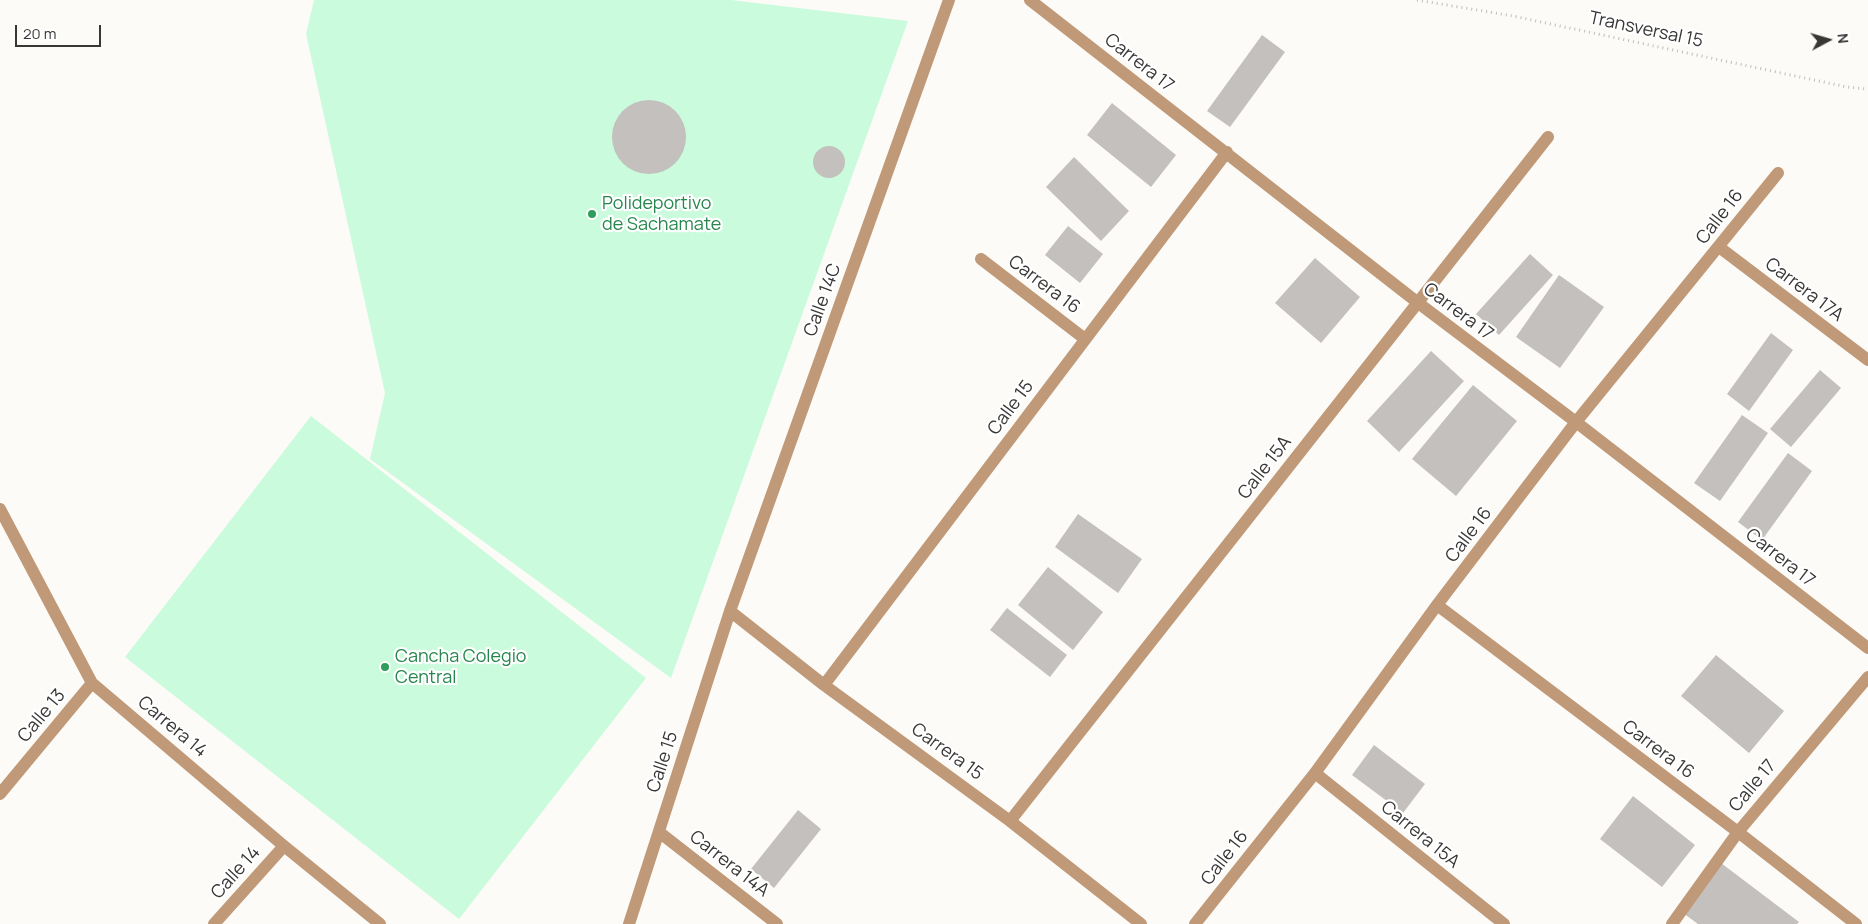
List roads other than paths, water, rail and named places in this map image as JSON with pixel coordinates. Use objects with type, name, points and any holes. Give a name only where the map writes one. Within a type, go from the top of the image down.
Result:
[{"type":"street","name":"Calle 14C","points":[[730,611],[949,0]]},
{"type":"street","name":"Carrera 17","points":[[1030,0],[1417,302],[1576,422],[1868,648]]},
{"type":"street","name":"Calle 15A","points":[[1010,820],[1548,137]]},
{"type":"street","name":"Calle 15","points":[[824,684],[1226,152]]},
{"type":"street","name":"Calle 16","points":[[1195,924],[1315,773],[1437,605],[1576,422],[1719,248],[1778,172]]},
{"type":"street","name":"Carrera 17A","points":[[1719,248],[1868,360]]},
{"type":"street","name":"Carrera 16","points":[[981,259],[1086,338]]},
{"type":"street","name":"Carrera 14","points":[[0,509],[92,683],[284,846],[380,924]]},
{"type":"street","name":"Carrera 16","points":[[1437,605],[1738,832],[1856,924]]},
{"type":"street","name":"Carrera 15","points":[[730,611],[824,684],[1010,820],[1141,924]]},
{"type":"street","name":"Calle 15","points":[[629,924],[730,611]]},
{"type":"street","name":"Calle 17","points":[[1672,924],[1738,832],[1868,677]]},
{"type":"street","name":"Calle 13","points":[[0,794],[92,683]]},
{"type":"street","name":"Carrera 15A","points":[[1315,773],[1504,924]]},
{"type":"street","name":"Carrera 14A","points":[[659,832],[777,924]]},
{"type":"street","name":"Calle 14","points":[[214,924],[284,846]]},
{"type":"place","name":"Polideportivo de Sachamate","points":[[592,214]]},
{"type":"place","name":"Cancha Colegio Central","points":[[385,667]]}]
